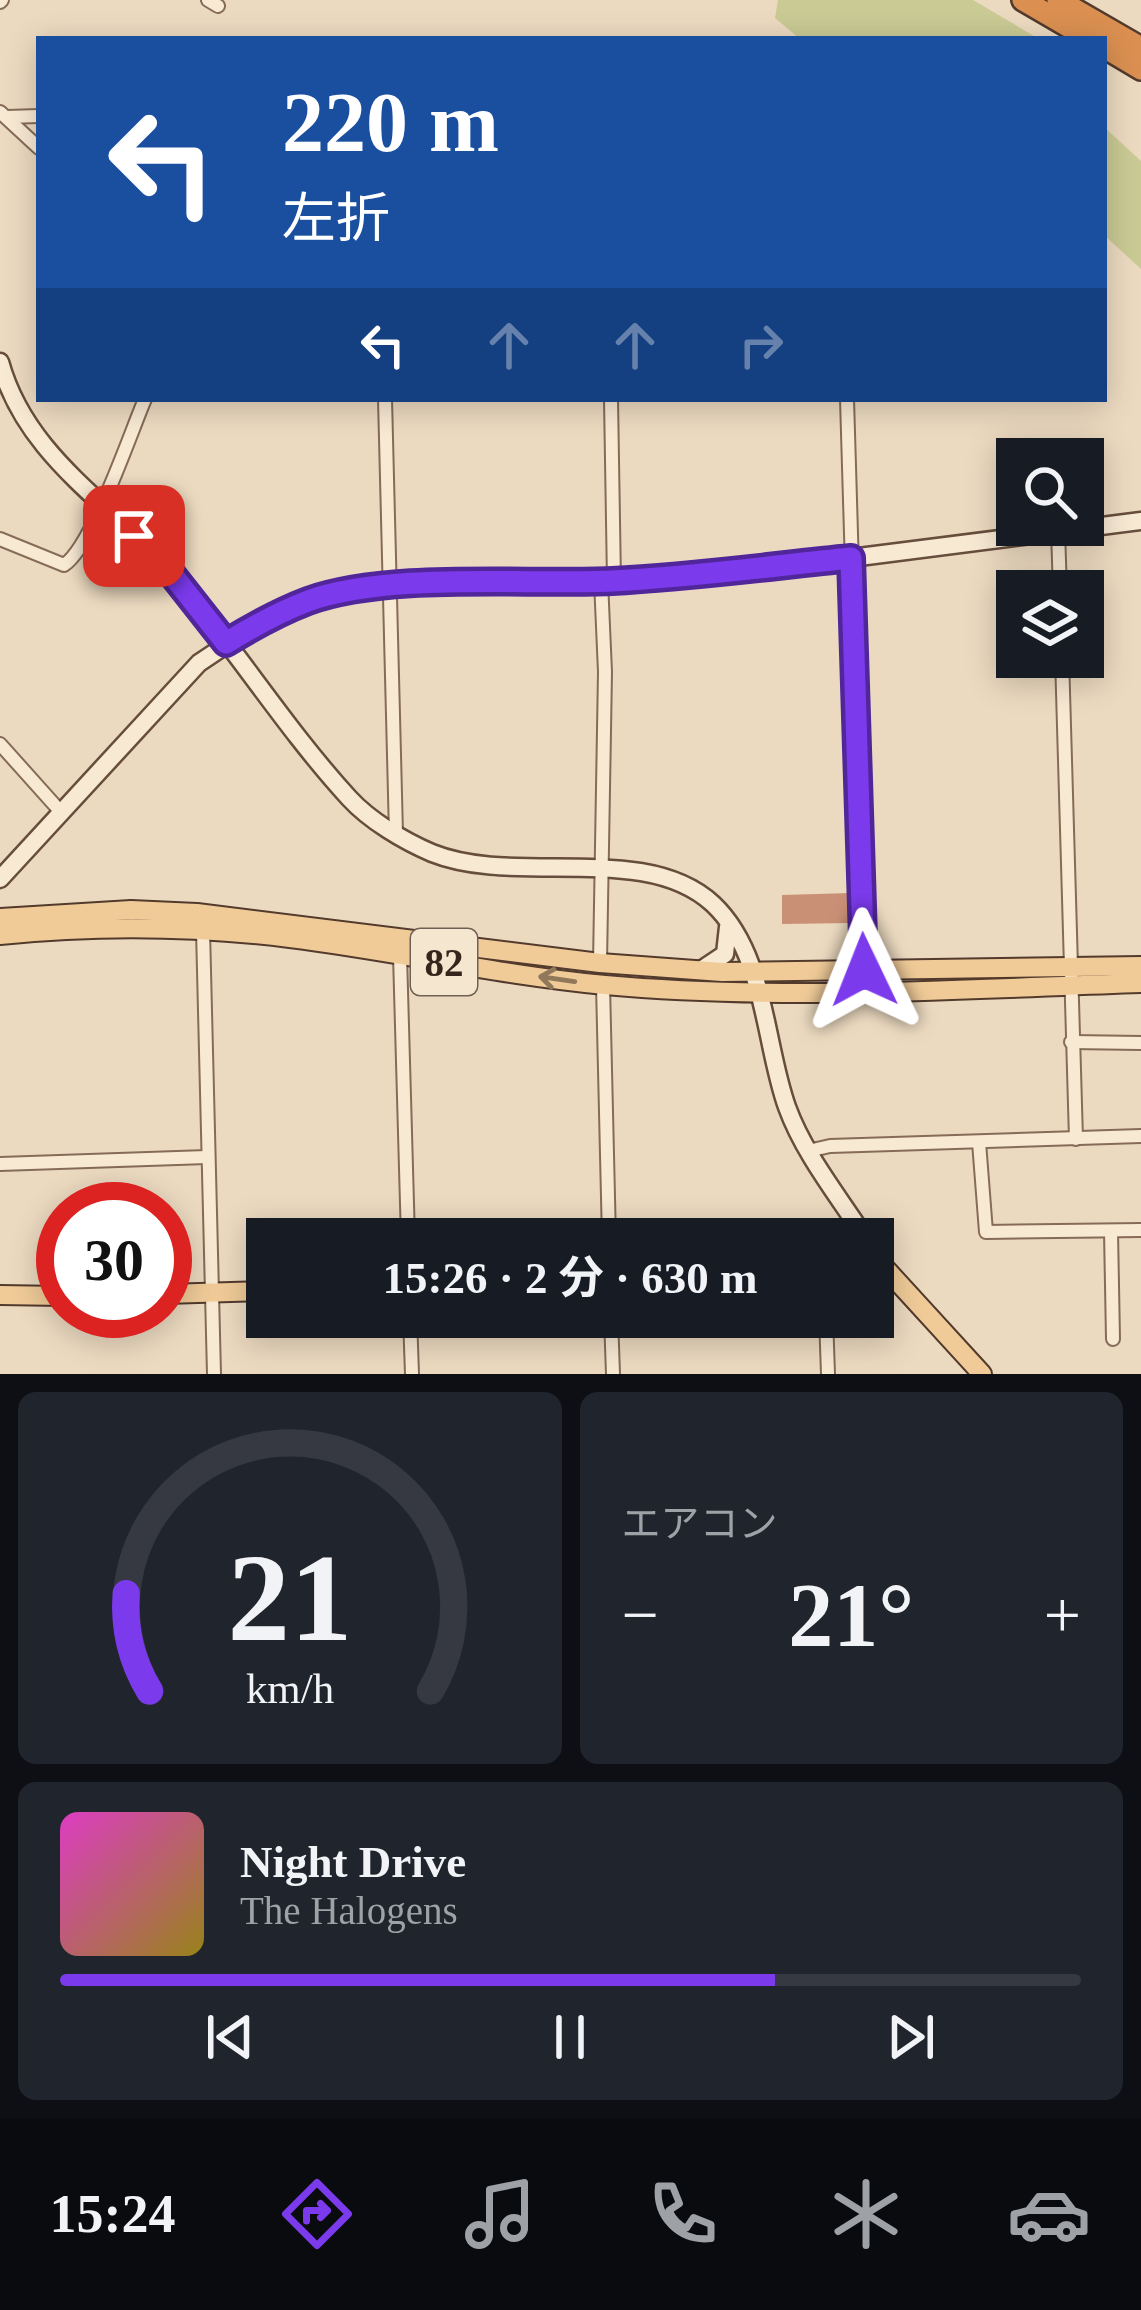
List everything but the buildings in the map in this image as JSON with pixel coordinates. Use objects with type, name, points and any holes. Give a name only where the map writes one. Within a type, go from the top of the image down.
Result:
[{"type":"highway","points":[[1023,0],[1085,36]]},
{"type":"highway","points":[[1058,0],[1141,48]]},
{"type":"highway","points":[[1107,49],[1141,69]]},
{"type":"main road","name":"82","points":[[0,918],[298,922],[600,963],[700,971],[755,983],[864,970],[1141,983]]},
{"type":"main road","name":"82","points":[[0,934],[131,919],[603,985],[1071,977],[1141,966]]},
{"type":"main road","points":[[894,1283],[982,1374]]},
{"type":"main road","points":[[192,1293],[246,1292]]},
{"type":"main road","points":[[0,1295],[36,1296]]},
{"type":"street","points":[[3,115],[36,116]]},
{"type":"street","points":[[3,115],[36,145]]},
{"type":"street","points":[[0,362],[8,391],[36,440],[167,568],[352,801],[396,834],[465,863],[600,870],[680,883],[694,889],[724,918],[742,947],[755,983],[788,1111],[852,1218]]},
{"type":"street","points":[[0,538],[64,565],[74,559],[144,402]]},
{"type":"street","points":[[385,402],[396,834]]},
{"type":"street","points":[[600,963],[611,402]]},
{"type":"street","points":[[847,402],[864,970]]},
{"type":"street","points":[[1104,525],[1141,521]]},
{"type":"street","points":[[0,879],[164,698],[226,643],[311,600],[387,587],[607,581],[996,539]]},
{"type":"street","points":[[1063,678],[1076,1139]]},
{"type":"street","points":[[0,743],[61,811]]},
{"type":"street","points":[[700,971],[725,955],[730,936],[724,918]]},
{"type":"street","points":[[203,930],[214,1374]]},
{"type":"street","points":[[400,955],[407,1218]]},
{"type":"street","points":[[603,985],[609,1218]]},
{"type":"street","points":[[1071,1042],[1141,1043]]},
{"type":"street","points":[[808,1150],[1141,1136]]},
{"type":"street","points":[[980,1142],[986,1232],[1141,1230]]},
{"type":"street","points":[[0,1164],[207,1156]]},
{"type":"street","points":[[1112,1231],[1114,1339]]},
{"type":"street","points":[[411,1338],[412,1374]]},
{"type":"street","points":[[612,1338],[613,1374]]},
{"type":"street","points":[[827,1338],[828,1374]]},
{"type":"green space","points":[[778,0],[973,0],[1034,36],[796,36],[775,18]]},
{"type":"green space","points":[[1107,130],[1141,161],[1141,269],[1107,238]]},
{"type":"route","points":[[134,536],[167,568],[226,643],[311,600],[348,592],[614,581],[851,558],[864,970]]}]
